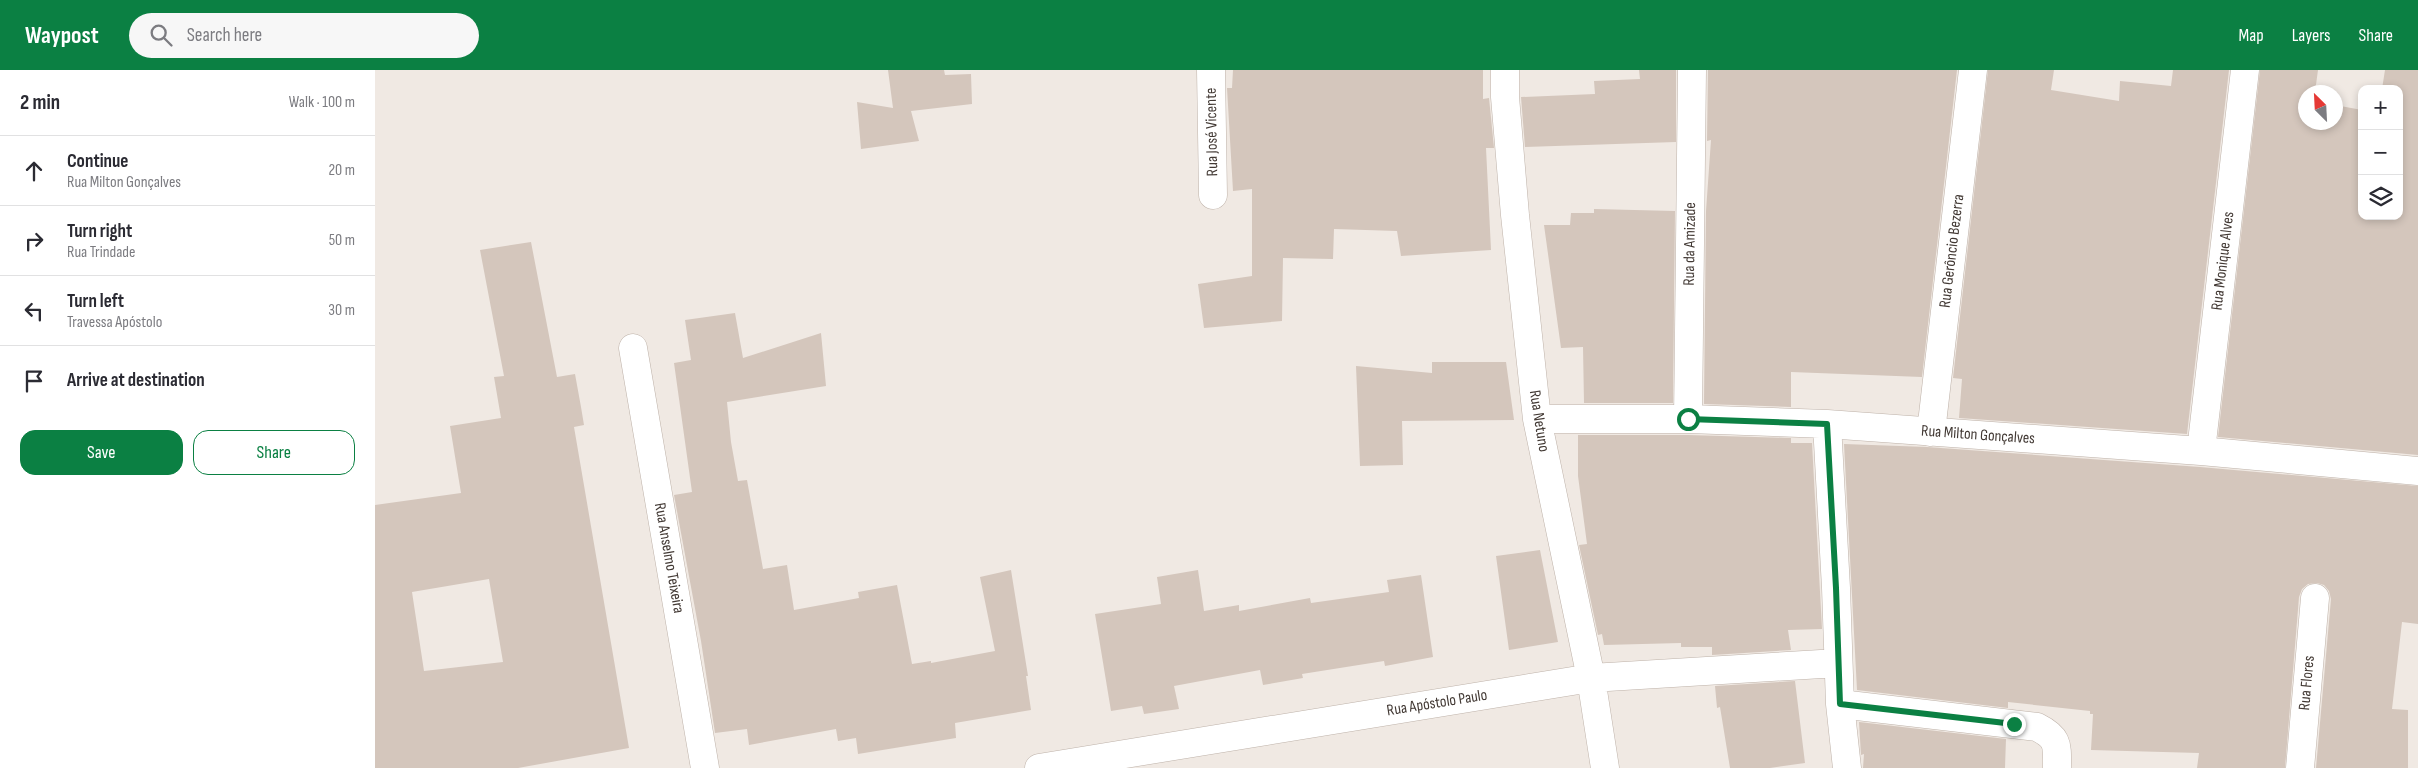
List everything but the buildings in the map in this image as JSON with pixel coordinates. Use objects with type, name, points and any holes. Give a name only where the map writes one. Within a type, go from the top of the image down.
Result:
[{"type":"street","name":"Rua José Vicente","points":[[1211,70],[1213,195]]},
{"type":"street","name":"Rua Netuno","points":[[1505,70],[1505,97],[1515,215],[1537,419],[1591,678],[1605,768]]},
{"type":"street","name":"Rua da Amizade","points":[[1688,419],[1691,70]]},
{"type":"street","name":"Rua Gerôncio Bezerra","points":[[1931,432],[1973,70]]},
{"type":"street","name":"Rua Monique Alves","points":[[2201,451],[2245,70]]},
{"type":"street","name":"Rua Anselmo Teixeira","points":[[633,348],[705,768]]},
{"type":"street","name":"Rua Milton Gonçalves","points":[[1537,419],[1688,419],[1827,424],[2201,451],[2418,471]]},
{"type":"street","points":[[1827,424],[1840,704],[1847,768]]},
{"type":"street","name":"Rua Flores","points":[[2300,768],[2315,598]]},
{"type":"street","name":"Rua Apóstolo Paulo","points":[[1039,768],[1591,678],[1838,663]]},
{"type":"street","points":[[1840,704],[2037,727],[2051,733],[2057,744],[2057,768]]},
{"type":"route","points":[[1688,419],[1827,424],[1840,704],[2014,724]]}]
